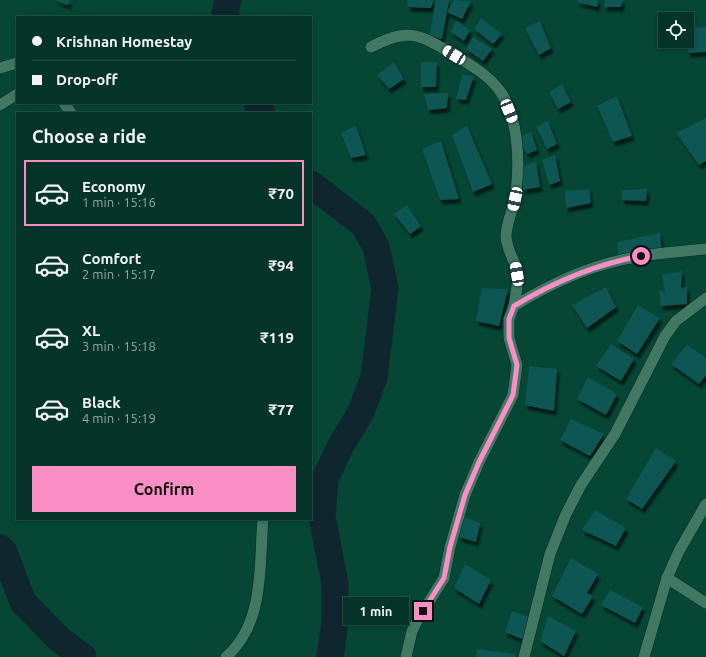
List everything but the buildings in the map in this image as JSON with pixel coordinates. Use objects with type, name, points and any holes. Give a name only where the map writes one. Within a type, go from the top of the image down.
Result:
[{"type":"street","points":[[370,47],[400,36],[414,34],[425,37],[478,71],[500,90],[512,121],[517,154],[516,192],[508,222],[506,237],[509,252],[515,265],[518,283],[514,306],[509,319],[509,338],[517,365],[513,395],[479,462],[465,495],[450,547],[444,578],[418,618],[412,631],[406,657]]},
{"type":"street","points":[[0,68],[16,63]]},
{"type":"street","points":[[0,105],[16,95]]},
{"type":"street","points":[[514,306],[545,289],[619,260],[652,254],[706,249]]},
{"type":"street","points":[[524,657],[550,554],[566,514],[581,485],[615,434],[665,336],[676,321],[706,298]]},
{"type":"street","points":[[644,657],[667,578],[679,550],[706,504]]},
{"type":"street","points":[[226,657],[237,647],[246,634],[252,618],[257,595],[262,520]]},
{"type":"street","points":[[667,578],[706,603]]},
{"type":"waterway","points":[[226,16],[225,13],[228,0]]},
{"type":"waterway","points":[[258,104],[262,112]]},
{"type":"waterway","points":[[312,185],[364,225],[376,247],[385,288],[374,377],[361,412],[341,445],[325,479],[322,516],[335,584],[335,622],[330,657]]},
{"type":"waterway","points":[[0,548],[4,552],[23,602],[59,639],[83,657]]},
{"type":"route","points":[[423,611],[439,590],[444,578],[448,564],[450,547],[465,495],[479,462],[513,395],[517,365],[509,338],[509,319],[514,306],[545,289],[583,273],[619,260],[641,256]]}]
